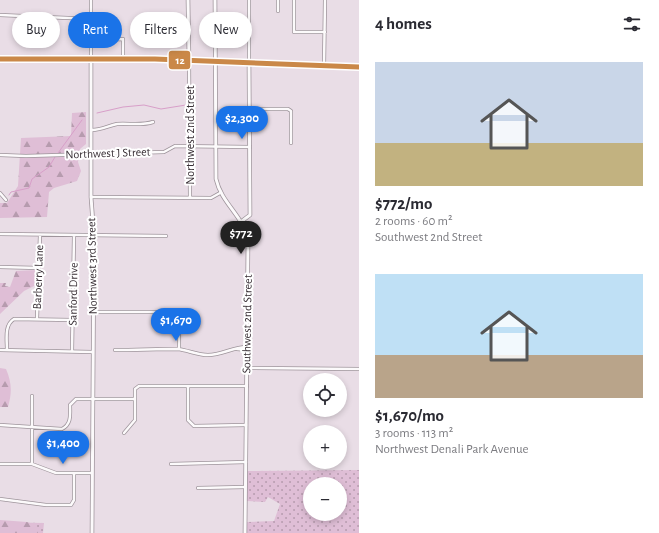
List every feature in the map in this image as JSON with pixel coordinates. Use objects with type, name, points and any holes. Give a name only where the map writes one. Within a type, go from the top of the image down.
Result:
[{"type":"main road","points":[[0,60],[188,60],[324,66],[359,66]]},
{"type":"street","name":"Northwest 3rd Street","points":[[91,0],[91,12]]},
{"type":"street","name":"Northwest 2nd Street","points":[[188,0],[190,198]]},
{"type":"street","points":[[215,0],[216,179],[220,193],[242,221],[250,215],[249,0]]},
{"type":"street","points":[[278,0],[278,11]]},
{"type":"street","points":[[294,0],[294,32],[325,32]]},
{"type":"street","points":[[324,66],[325,0]]},
{"type":"street","points":[[0,15],[68,18]]},
{"type":"street","points":[[122,39],[123,59]]},
{"type":"street","name":"Northwest 3rd Street","points":[[90,48],[92,130],[91,197],[94,236],[92,352],[92,533]]},
{"type":"street","points":[[250,109],[288,109],[291,111],[291,143]]},
{"type":"street","points":[[92,130],[101,130],[117,124],[147,124],[153,122]]},
{"type":"street","name":"Northwest J Street","points":[[0,155],[26,156],[164,152],[175,146],[250,147]]},
{"type":"street","points":[[0,193],[6,200]]},
{"type":"street","points":[[91,197],[211,198],[220,193]]},
{"type":"street","name":"Southwest 2nd Street","points":[[242,221],[248,242],[245,533]]},
{"type":"street","points":[[0,234],[166,236]]},
{"type":"street","name":"Barberry Lane","points":[[37,318],[40,235]]},
{"type":"street","name":"Sanford Drive","points":[[72,351],[74,236]]},
{"type":"street","points":[[0,267],[39,268]]},
{"type":"street","points":[[93,312],[179,312],[179,349]]},
{"type":"street","points":[[7,350],[8,327],[10,321],[19,318],[72,320]]},
{"type":"street","points":[[115,350],[179,349],[196,354],[209,355],[236,348],[247,348]]},
{"type":"street","points":[[0,350],[92,352]]},
{"type":"street","points":[[247,368],[359,369]]},
{"type":"street","points":[[124,433],[135,420],[135,389],[139,386],[247,386]]},
{"type":"street","points":[[188,387],[188,420],[190,424],[194,426],[246,425]]},
{"type":"street","points":[[32,396],[32,464]]},
{"type":"street","points":[[0,425],[62,429],[67,427],[70,422],[70,405],[76,399],[134,399]]},
{"type":"street","points":[[171,464],[246,462]]},
{"type":"street","points":[[0,464],[32,464],[51,472],[92,473]]},
{"type":"street","points":[[0,499],[46,505],[71,505],[74,503],[74,473]]},
{"type":"street","points":[[198,488],[246,486]]},
{"type":"green space","points":[[86,112],[86,144],[80,149],[78,162],[81,171],[77,181],[54,188],[49,192],[47,217],[0,218],[0,203],[7,203],[18,186],[21,138],[71,136],[72,113]]},
{"type":"green space","points":[[37,270],[36,285],[24,291],[0,314],[0,283],[6,283],[5,286],[10,287],[16,271]]},
{"type":"green space","points":[[0,368],[6,369],[10,383],[11,393],[8,407],[0,407]]},
{"type":"green space","points":[[359,470],[359,533],[246,533],[247,522],[274,521],[280,504],[268,497],[265,502],[247,501],[247,471]]},
{"type":"green space","points":[[0,520],[27,522],[35,525],[38,533],[0,533]]},
{"type":"green space","points":[[0,522],[44,523],[43,533],[0,533]]},
{"type":"waterway","points":[[97,113],[123,107],[144,105],[161,109],[186,105]]},
{"type":"waterway","points":[[58,153],[82,120]]},
{"type":"waterway","points":[[9,195],[11,192],[29,188],[32,179],[49,167],[55,157]]},
{"type":"transit line","name":"12","points":[[0,59],[155,59],[359,67]]}]
